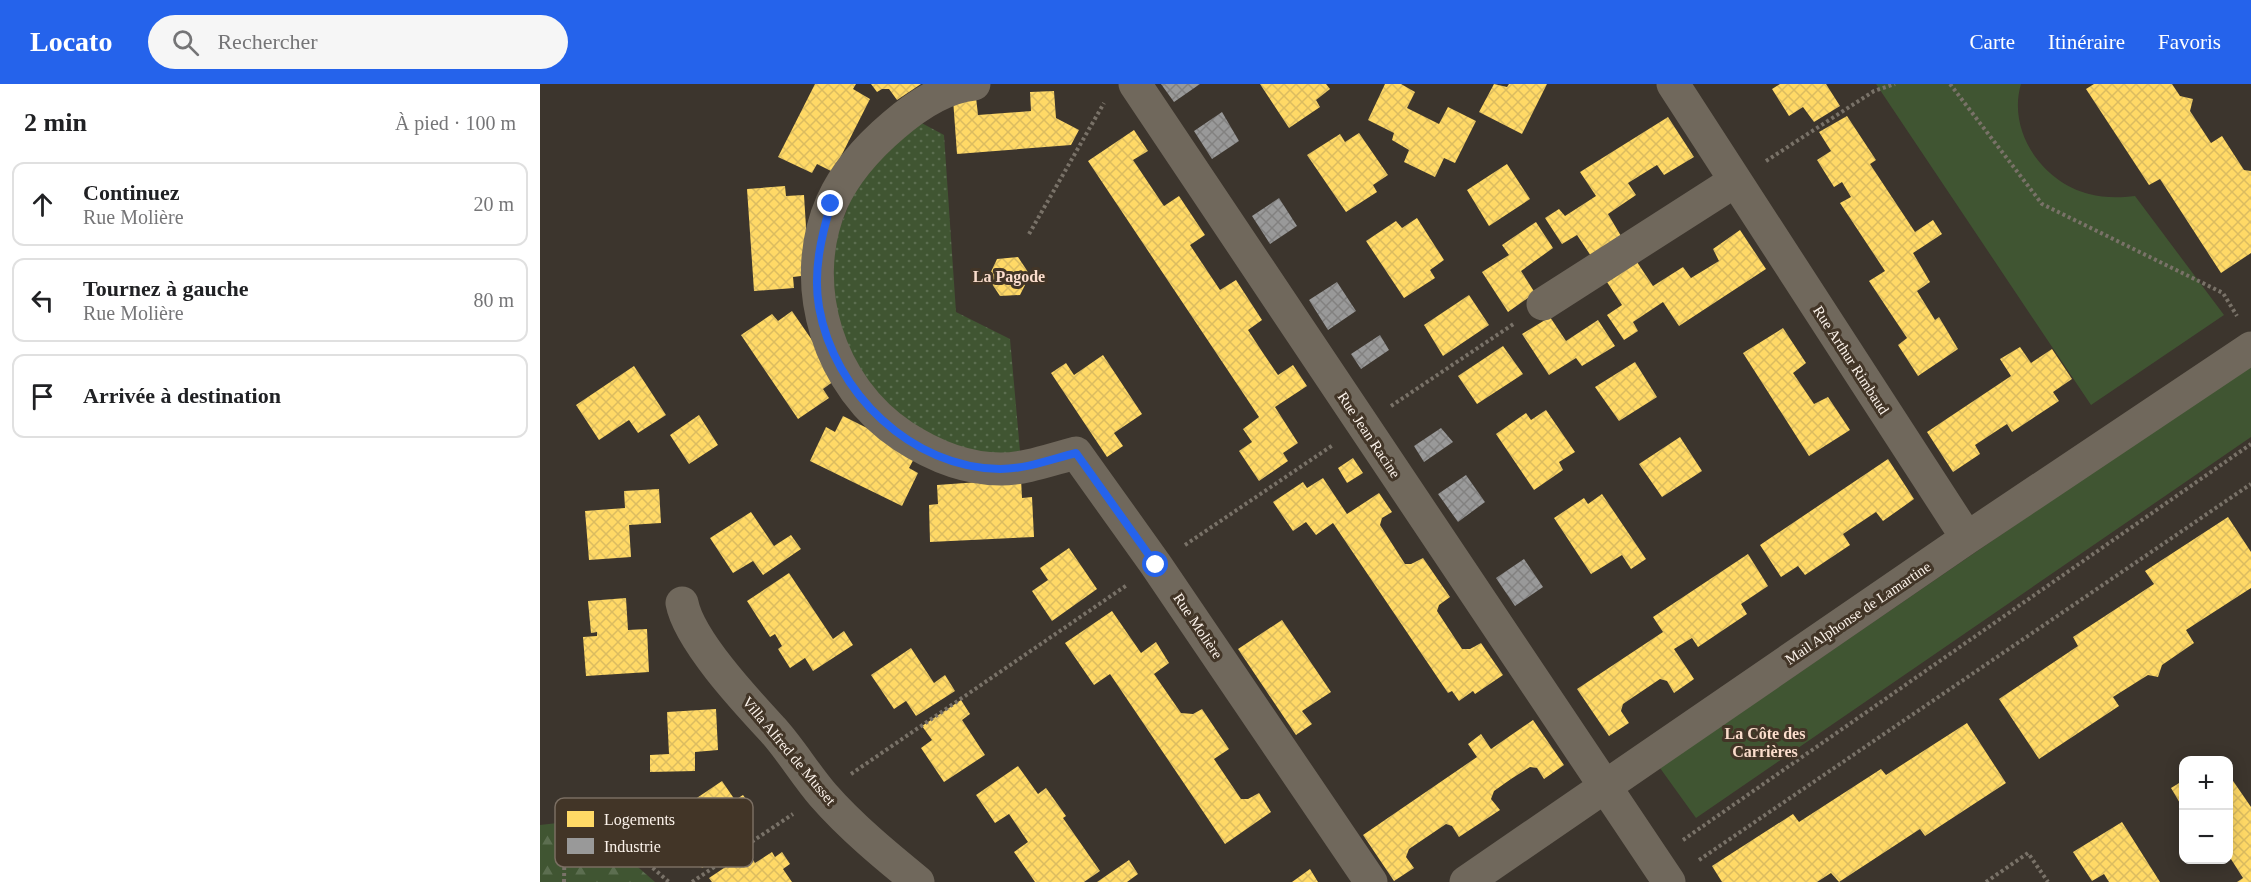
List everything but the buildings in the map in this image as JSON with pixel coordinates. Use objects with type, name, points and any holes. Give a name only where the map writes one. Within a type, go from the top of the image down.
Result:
[{"type":"street","name":"Rue Molière","points":[[974,84],[945,91],[896,124],[858,159],[843,180],[831,204],[818,256],[817,286],[819,308],[838,364],[853,389],[893,430],[920,447],[944,458],[970,465],[1000,469],[1028,466],[1076,453],[1156,565],[1371,882]]},
{"type":"street","name":"Rue Arthur Rimbaud","points":[[1673,84],[1967,538]]},
{"type":"street","name":"Rue Jean Racine","points":[[1122,89],[1605,786],[1672,869]]},
{"type":"street","points":[[1542,304],[1735,181]]},
{"type":"street","name":"Mail Alphonse de Lamartine","points":[[1466,882],[1967,538],[2251,348]]},
{"type":"street","name":"Villa Alfred de Musset","points":[[682,603],[691,629],[822,794],[854,828],[918,882]]},
{"type":"path","points":[[1735,181],[1874,91],[1895,84]]},
{"type":"path","points":[[1950,84],[2042,204],[2223,293],[2239,318]]},
{"type":"path","points":[[1029,234],[1122,89]]},
{"type":"path","points":[[1672,869],[2251,444]]},
{"type":"path","points":[[1672,869],[2251,484]]},
{"type":"path","points":[[753,841],[822,794]]},
{"type":"path","points":[[1986,882],[2028,854],[2048,882]]},
{"type":"path","points":[[564,867],[564,882]]},
{"type":"path","points":[[652,867],[669,882]]},
{"type":"path","points":[[692,882],[714,867]]},
{"type":"green space","points":[[1876,84],[2021,84],[2018,102],[2019,119],[2032,152],[2043,166],[2072,188],[2089,194],[2112,197],[2135,196],[2224,315],[2091,405]]},
{"type":"green space","points":[[916,120],[944,135],[956,312],[1010,339],[1020,451],[993,457],[944,446],[875,398],[835,323],[833,244],[860,177]]},
{"type":"green space","points":[[2251,364],[2251,437],[1696,818],[1660,768]]},
{"type":"green space","points":[[555,823],[555,867],[638,867],[655,882],[540,882],[540,825]]},
{"type":"district","name":"La Pagode","points":[[1009,276]]},
{"type":"district","name":"La Côte des Carrières","points":[[1765,742]]},
{"type":"route","points":[[831,204],[818,256],[819,308],[838,364],[853,389],[870,409],[893,430],[920,447],[944,458],[970,465],[1000,469],[1028,466],[1076,453],[1156,565]]}]
